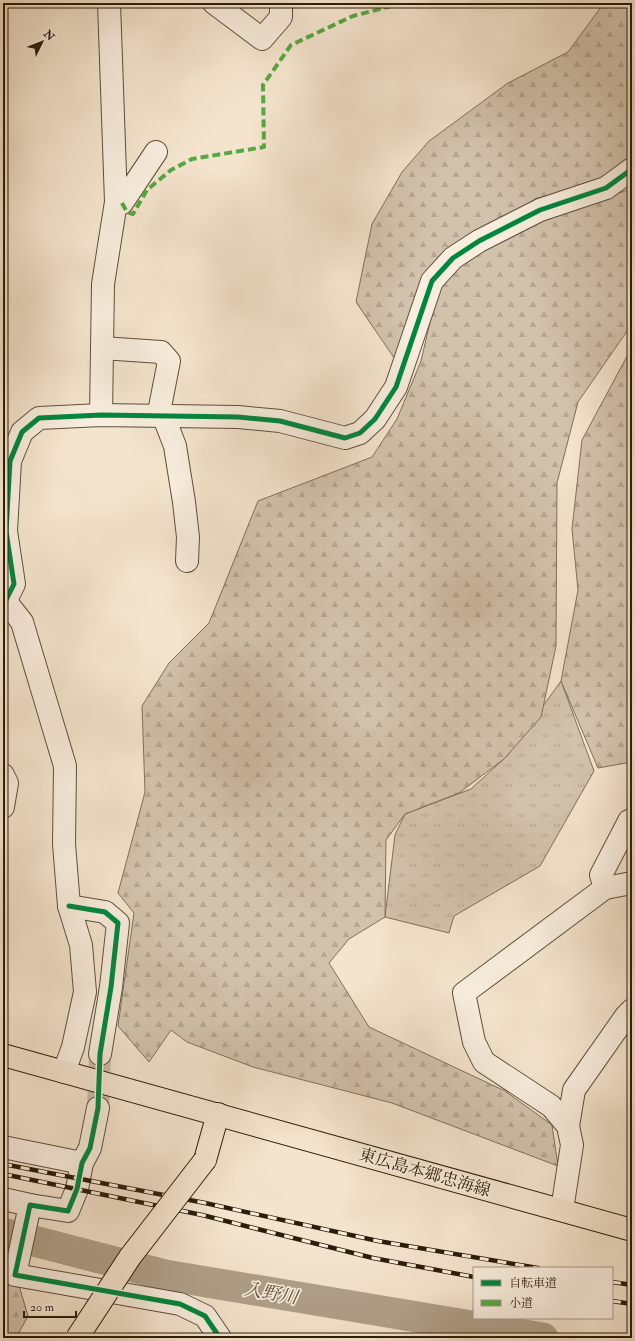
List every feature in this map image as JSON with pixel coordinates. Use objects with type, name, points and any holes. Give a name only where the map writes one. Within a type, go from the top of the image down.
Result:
[{"type":"main road","name":"東広島本郷忠海線","points":[[3,1055],[632,1230]]},
{"type":"main road","points":[[77,1338],[130,1257],[205,1160],[218,1114]]},
{"type":"street","points":[[101,415],[102,284],[116,202],[109,3]]},
{"type":"street","points":[[214,3],[262,40],[281,17],[281,3]]},
{"type":"street","points":[[116,202],[122,203],[156,152]]},
{"type":"street","points":[[64,1072],[73,1047],[85,992],[81,945],[69,906],[64,844],[65,766],[22,622],[4,599],[14,584],[6,531],[10,461],[22,432],[39,418],[101,415],[238,417],[280,421],[345,438],[360,433],[375,419],[396,387],[432,281],[453,258],[479,241],[540,210],[606,188],[632,170]]},
{"type":"street","points":[[102,348],[161,352],[170,361],[160,407],[175,446],[188,537],[187,561]]},
{"type":"street","points":[[3,774],[7,783],[3,807]]},
{"type":"street","points":[[605,888],[601,875],[629,821],[632,820]]},
{"type":"street","points":[[568,1126],[551,1106],[484,1062],[474,1042],[464,993],[605,888],[632,883]]},
{"type":"street","points":[[69,906],[105,912],[118,923],[111,987],[100,1054]]},
{"type":"street","points":[[562,1210],[572,1146],[568,1126],[574,1090],[626,1016],[632,1010]]},
{"type":"street","points":[[3,1199],[29,1212],[68,1210],[78,1184],[82,1163],[90,1148],[98,1108]]},
{"type":"street","points":[[3,1147],[82,1163]]},
{"type":"street","points":[[29,1212],[12,1270],[180,1304],[205,1316],[220,1338]]},
{"type":"green space","points":[[604,3],[632,3],[632,159],[603,180],[563,197],[536,198],[510,219],[448,253],[399,365],[356,302],[372,224],[402,172],[429,141],[508,83],[568,52]]},
{"type":"green space","points":[[632,186],[632,324],[578,402],[557,483],[556,646],[541,717],[504,759],[459,793],[405,814],[386,840],[385,917],[349,939],[329,963],[369,1027],[505,1091],[552,1125],[558,1166],[392,1103],[253,1067],[187,1042],[171,1030],[149,1062],[118,1026],[134,913],[118,893],[145,792],[142,706],[169,663],[209,623],[258,501],[372,457],[397,419],[421,361],[439,284],[454,262],[544,217],[625,191]]},
{"type":"green space","points":[[632,347],[632,762],[598,768],[561,681],[578,590],[572,529],[582,440]]},
{"type":"green space","points":[[561,681],[594,771],[540,866],[454,916],[449,933],[385,917],[395,835],[405,814],[471,789],[507,756]]},
{"type":"green space","points":[[3,1279],[18,1282],[28,1316],[16,1338],[3,1338]]},
{"type":"waterway","name":"入野川","points":[[3,1233],[165,1275],[543,1338]]},
{"type":"tunnel","points":[[98,1108],[100,1054]]},
{"type":"railway","points":[[3,1164],[205,1203],[378,1241],[532,1267]]},
{"type":"railway","points":[[3,1174],[202,1215],[373,1258],[473,1277]]},
{"type":"railway","points":[[613,1282],[632,1285]]},
{"type":"railway","points":[[613,1301],[632,1304]]},
{"type":"marked path","points":[[122,203],[127,212],[133,214],[147,190],[171,170],[192,159],[264,147],[263,85],[291,45],[353,16],[403,3]]},
{"type":"cycle path","points":[[6,600],[14,584],[6,531],[10,461],[22,432],[39,418],[101,415],[238,417],[280,421],[345,438],[360,433],[375,419],[396,387],[432,281],[453,258],[479,241],[540,210],[606,188],[632,169]]},
{"type":"cycle path","points":[[69,906],[105,912],[118,923],[111,987],[100,1054],[98,1108],[90,1148],[82,1163],[77,1189],[68,1211],[30,1205],[15,1275],[180,1304],[205,1316],[220,1338]]}]
